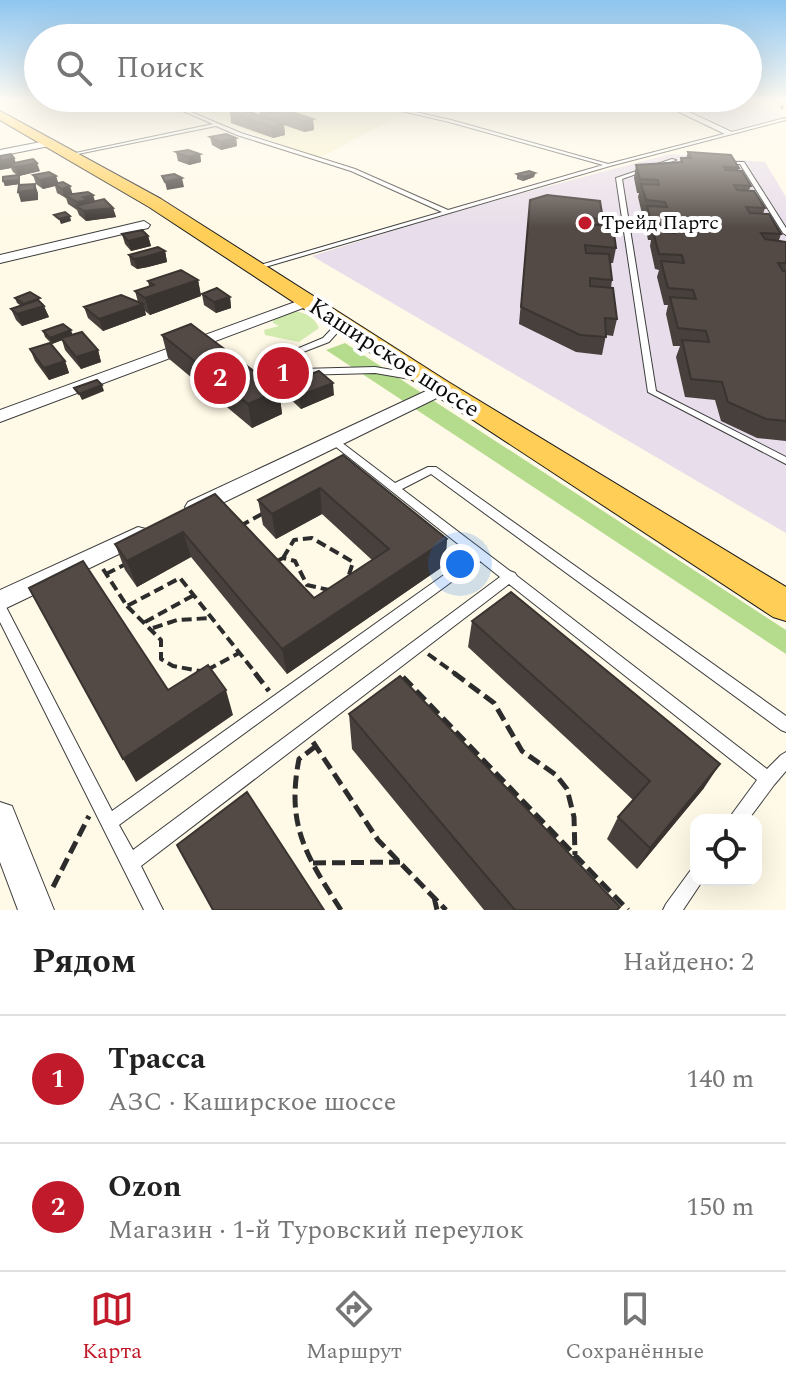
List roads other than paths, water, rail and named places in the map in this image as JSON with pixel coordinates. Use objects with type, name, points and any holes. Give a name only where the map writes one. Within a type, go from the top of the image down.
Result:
[{"type":"main road","name":"Каширское шоссе","points":[[46,144],[155,203],[786,606]]},
{"type":"street","points":[[0,153],[46,144]]},
{"type":"street","points":[[0,259],[144,225]]},
{"type":"street","points":[[0,416],[306,302]]},
{"type":"street","points":[[0,601],[100,565],[172,519],[334,441],[434,384]]},
{"type":"street","points":[[0,818],[44,899]]},
{"type":"lane","points":[[68,155],[125,143]]},
{"type":"lane","points":[[272,143],[353,170],[446,211]]},
{"type":"lane","points":[[531,143],[608,165]]},
{"type":"lane","points":[[255,268],[689,143]]},
{"type":"lane","points":[[652,153],[688,161]]},
{"type":"lane","points":[[674,160],[619,178],[652,392],[786,461]]},
{"type":"lane","points":[[715,162],[742,163],[786,233]]},
{"type":"lane","points":[[341,324],[326,340],[279,358],[299,372],[375,370],[434,384]]},
{"type":"lane","points":[[334,441],[768,779]]},
{"type":"lane","points":[[395,488],[432,469],[786,725]]},
{"type":"lane","points":[[110,822],[481,554]]},
{"type":"lane","points":[[130,863],[511,576]]},
{"type":"lane","points":[[0,609],[154,910]]},
{"type":"lane","points":[[742,814],[786,760]]},
{"type":"lane","points":[[672,910],[690,885]]},
{"type":"place","name":"Трейд Партс","points":[[585,223]]},
{"type":"place","name":"Трасса","points":[[283,373]]},
{"type":"place","name":"Ozon","points":[[220,378]]}]
